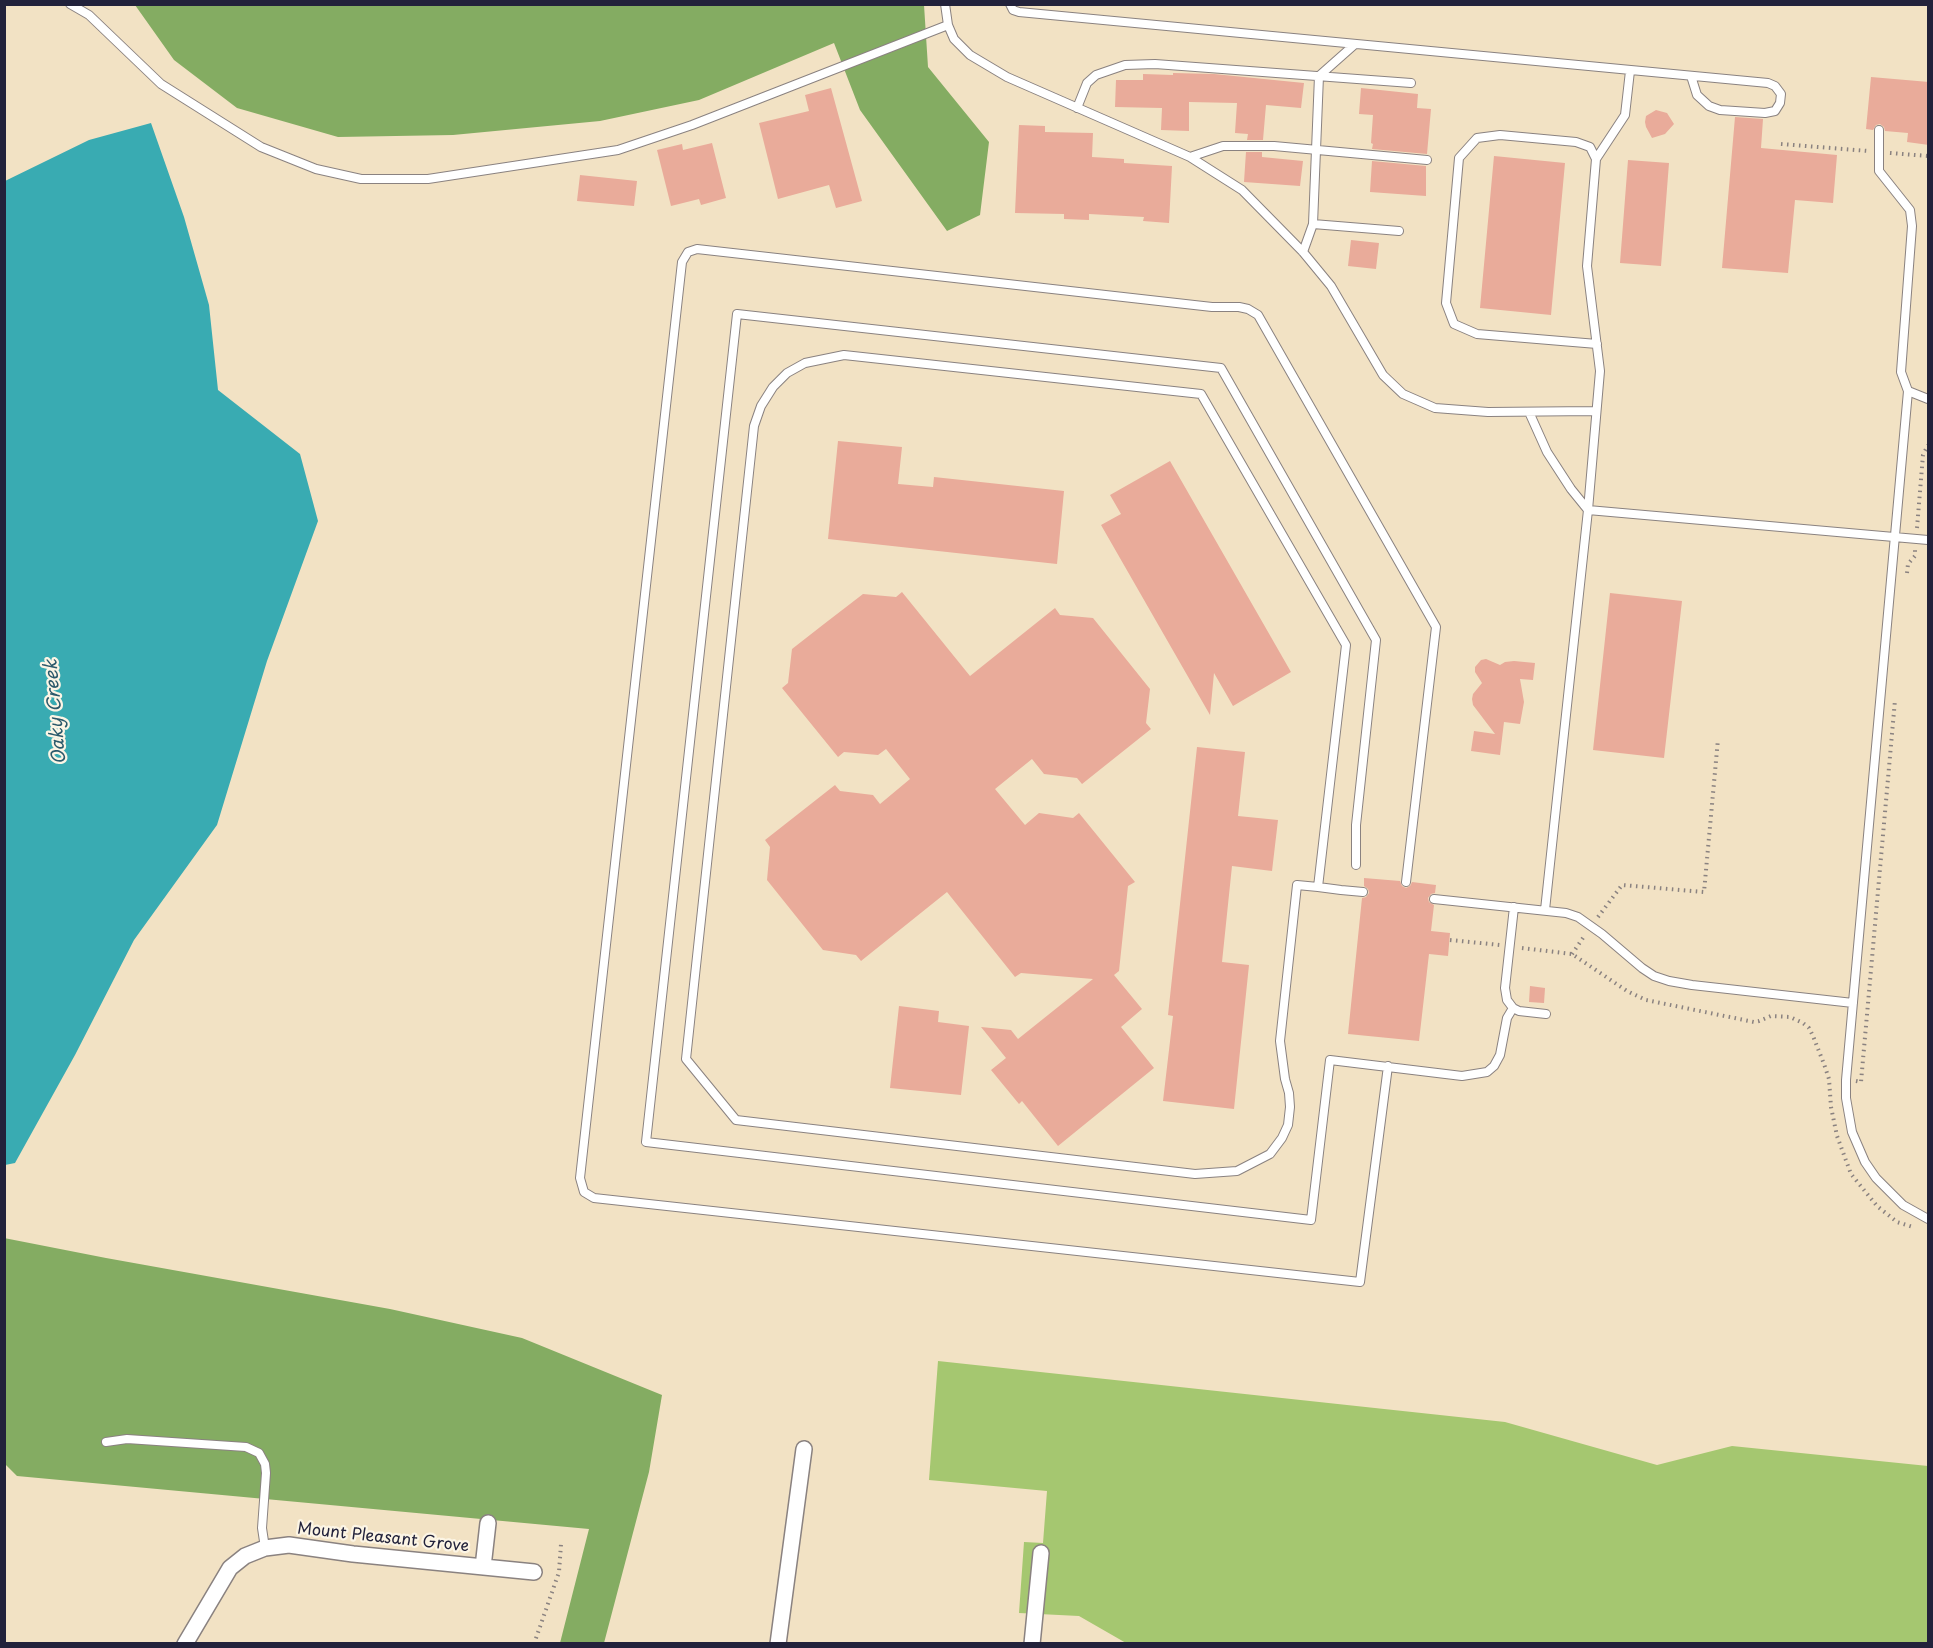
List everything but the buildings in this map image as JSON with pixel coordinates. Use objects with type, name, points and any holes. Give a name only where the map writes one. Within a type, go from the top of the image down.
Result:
[{"type":"street","points":[[778,1644],[804,1449]]},
{"type":"street","name":"Mount Pleasant Grove","points":[[483,1567],[488,1522]]},
{"type":"street","name":"Mount Pleasant Grove","points":[[185,1644],[230,1569],[245,1556],[266,1548],[289,1545],[534,1572]]},
{"type":"street","points":[[1032,1644],[1041,1553]]},
{"type":"lane","points":[[70,4],[88,15],[161,84],[261,147],[316,169],[361,179],[428,178],[618,150],[692,125],[948,25]]},
{"type":"lane","points":[[945,4],[948,25],[954,39],[970,55],[1007,77],[1190,157],[1242,190],[1303,252],[1331,286],[1383,375],[1403,394],[1435,408],[1488,412],[1596,411]]},
{"type":"lane","points":[[1010,4],[1013,10],[1018,12],[1768,83],[1775,86],[1780,94],[1780,103],[1775,111],[1765,113],[1720,110],[1709,106],[1697,95],[1691,76]]},
{"type":"lane","points":[[1303,252],[1313,224],[1319,76],[1354,45]]},
{"type":"lane","points":[[1077,108],[1087,82],[1096,75],[1125,65],[1155,63],[1411,83]]},
{"type":"lane","points":[[1545,910],[1600,371],[1587,266],[1596,159],[1625,116],[1630,71]]},
{"type":"lane","points":[[1879,130],[1879,171],[1910,210],[1912,226],[1900,372],[1908,391],[1846,1098],[1850,1124],[1865,1162],[1889,1192],[1903,1205],[1929,1219]]},
{"type":"lane","points":[[1596,159],[1590,147],[1576,142],[1500,135],[1477,138],[1459,158],[1446,303],[1454,324],[1477,334],[1596,344]]},
{"type":"lane","points":[[1190,157],[1223,146],[1274,146],[1427,160]]},
{"type":"lane","points":[[1313,224],[1399,231]]},
{"type":"lane","points":[[1388,1066],[1360,1282],[594,1198],[584,1192],[580,1178],[682,261],[688,252],[697,249],[1212,307],[1239,307],[1248,309],[1257,315],[1436,627],[1406,882]]},
{"type":"lane","points":[[1356,865],[1356,825],[1376,640],[1221,368],[737,314],[646,1142],[1311,1220],[1329,1060],[1461,1076],[1487,1072],[1494,1066],[1500,1055],[1507,1018],[1513,1008]]},
{"type":"lane","points":[[1318,887],[1346,645],[1201,394],[844,355],[805,363],[787,373],[773,387],[761,406],[754,426],[686,1059],[736,1120],[1195,1174],[1238,1172],[1270,1154],[1288,1125],[1289,1093],[1280,1041],[1297,885],[1363,892]]},
{"type":"lane","points":[[1908,391],[1929,399]]},
{"type":"lane","points":[[1529,412],[1547,452],[1587,510],[1929,540]]},
{"type":"lane","points":[[1434,899],[1545,910],[1578,917],[1642,968],[1654,976],[1669,981],[1853,1003]]},
{"type":"lane","points":[[1514,907],[1505,994],[1513,1008],[1519,1011],[1546,1014]]},
{"type":"lane","points":[[106,1442],[127,1439],[246,1447],[259,1453],[265,1464],[266,1473],[262,1528],[266,1548]]},
{"type":"path","points":[[1781,144],[1929,156]]},
{"type":"path","points":[[1906,581],[1908,564],[1915,556],[1923,455],[1929,445]]},
{"type":"path","points":[[1828,1079],[1861,1082],[1895,700]]},
{"type":"path","points":[[1572,954],[1622,885],[1704,892],[1718,739]]},
{"type":"path","points":[[1450,940],[1572,954],[1646,1000],[1754,1022],[1769,1016],[1797,1019],[1809,1028],[1824,1064],[1837,1136],[1851,1174],[1868,1196],[1889,1216],[1904,1225],[1920,1230]]},
{"type":"path","points":[[534,1644],[559,1572],[561,1544]]},
{"type":"green space","points":[[135,5],[924,5],[928,67],[989,142],[980,215],[947,231],[860,110],[834,43],[699,100],[600,121],[453,135],[338,137],[237,108],[174,60]]},
{"type":"green space","points":[[4,1238],[390,1309],[522,1338],[662,1395],[649,1472],[604,1643],[560,1643],[589,1529],[17,1476],[5,1464]]},
{"type":"green space","points":[[938,1361],[1505,1422],[1657,1465],[1732,1446],[1928,1466],[1928,1643],[1126,1643],[1079,1616],[1019,1613],[1024,1542],[1043,1543],[1047,1491],[929,1480]]},
{"type":"water","name":"Oaky Creek","points":[[151,123],[184,217],[209,305],[218,390],[300,454],[318,521],[267,661],[217,825],[134,940],[75,1055],[15,1163],[5,1165],[5,181],[89,140]]}]
